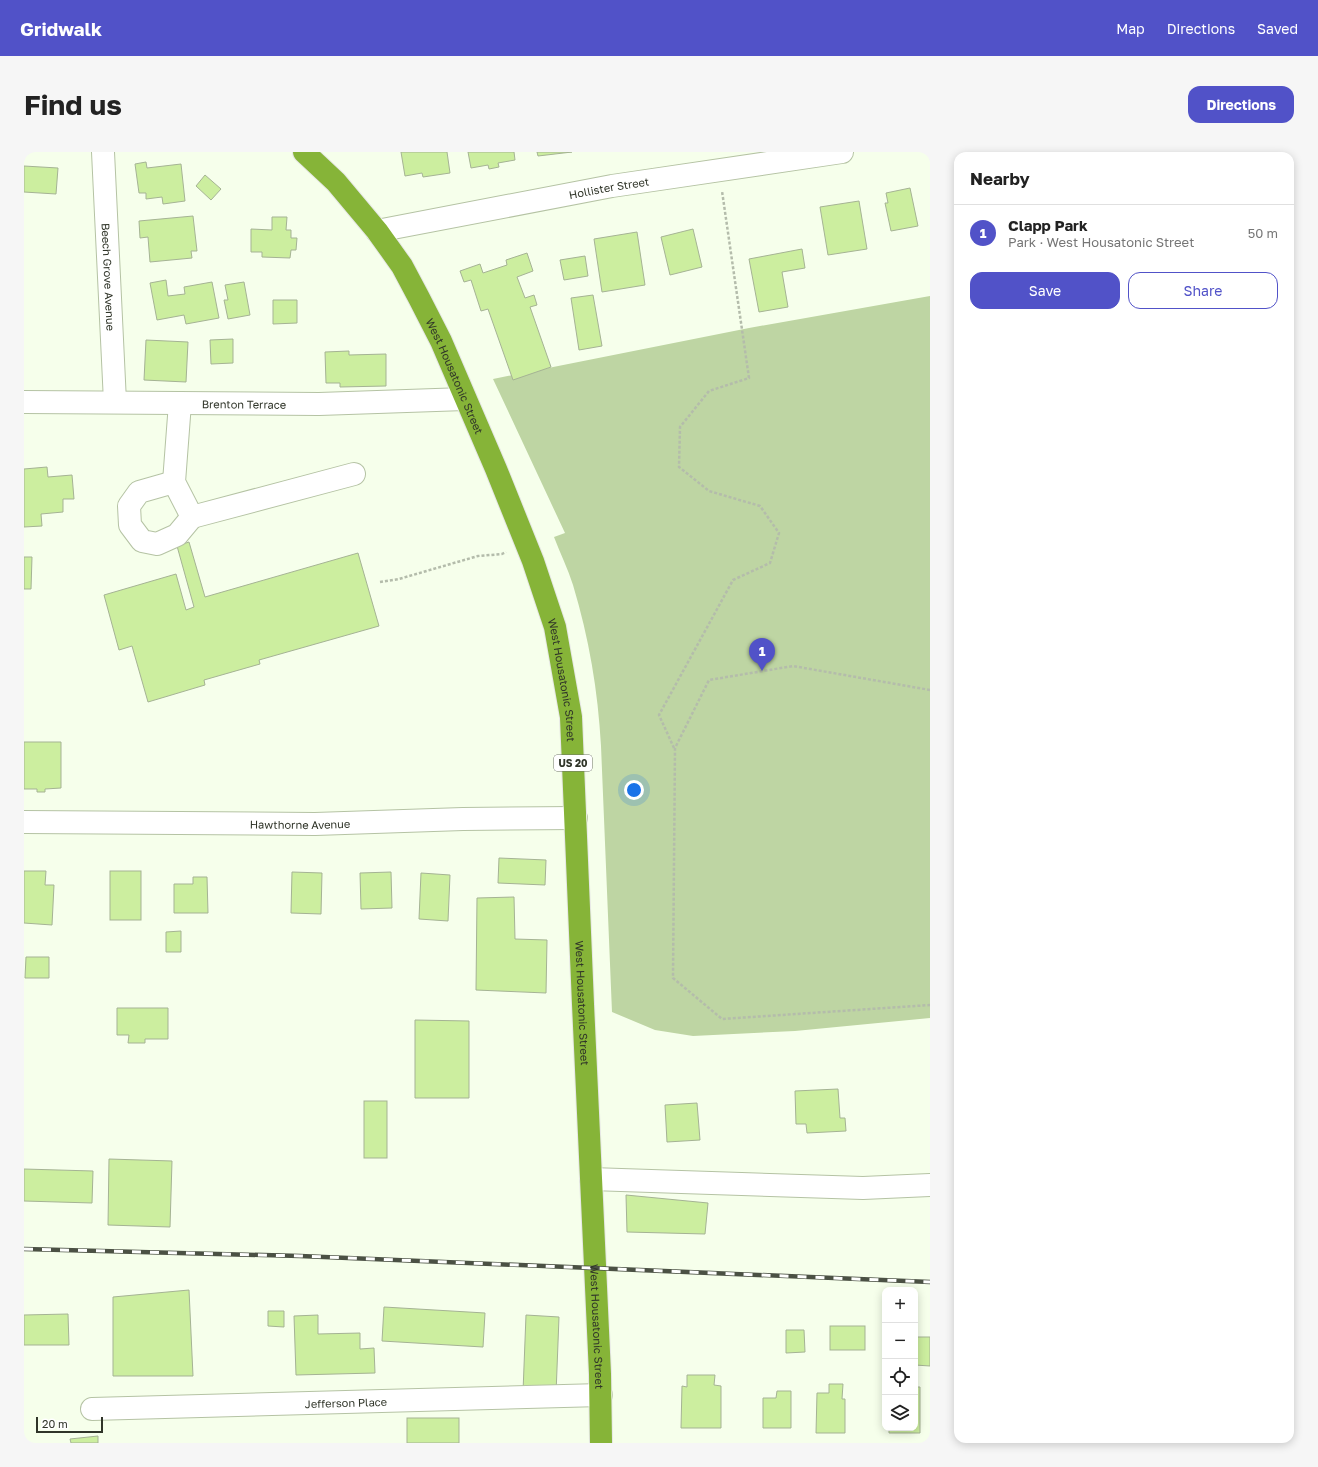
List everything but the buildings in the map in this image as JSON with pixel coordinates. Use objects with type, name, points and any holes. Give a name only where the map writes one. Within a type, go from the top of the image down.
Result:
[{"type":"highway","name":"West Housatonic Street","points":[[304,152],[336,182],[377,231],[402,266],[419,298],[440,341],[496,469],[533,560],[555,627],[571,717],[590,1179],[601,1395],[601,1443]]},
{"type":"street","name":"Beech Grove Avenue","points":[[103,152],[115,402]]},
{"type":"street","name":"Hollister Street","points":[[377,231],[612,186],[842,152]]},
{"type":"street","name":"Brenton Terrace","points":[[24,402],[319,404],[465,399]]},
{"type":"street","points":[[180,403],[174,482],[192,517]]},
{"type":"street","points":[[174,482],[139,492],[129,506],[130,524],[142,541],[157,544],[177,535],[192,517],[354,474]]},
{"type":"street","name":"Hawthorne Avenue","points":[[24,822],[315,824],[463,818],[576,818]]},
{"type":"street","points":[[590,1179],[863,1188],[930,1185]]},
{"type":"street","name":"Jefferson Place","points":[[92,1409],[601,1395]]},
{"type":"path","points":[[719,171],[749,378],[709,391],[680,427],[679,467],[710,491],[760,506],[779,533],[770,563],[733,580],[658,715],[674,748],[673,978],[722,1019],[904,1008],[930,1005]]},
{"type":"path","points":[[380,582],[399,579],[478,556],[502,554],[526,543]]},
{"type":"path","points":[[674,748],[709,680],[793,666],[930,690]]},
{"type":"green space","points":[[930,296],[930,1018],[795,1031],[693,1036],[655,1030],[612,1012],[601,746],[598,705],[592,665],[579,605],[569,573],[554,537],[565,533],[493,379],[749,328]]},
{"type":"railway","points":[[24,1249],[300,1256],[930,1282]]},
{"type":"place","name":"Clapp Park","points":[[762,671]]}]
